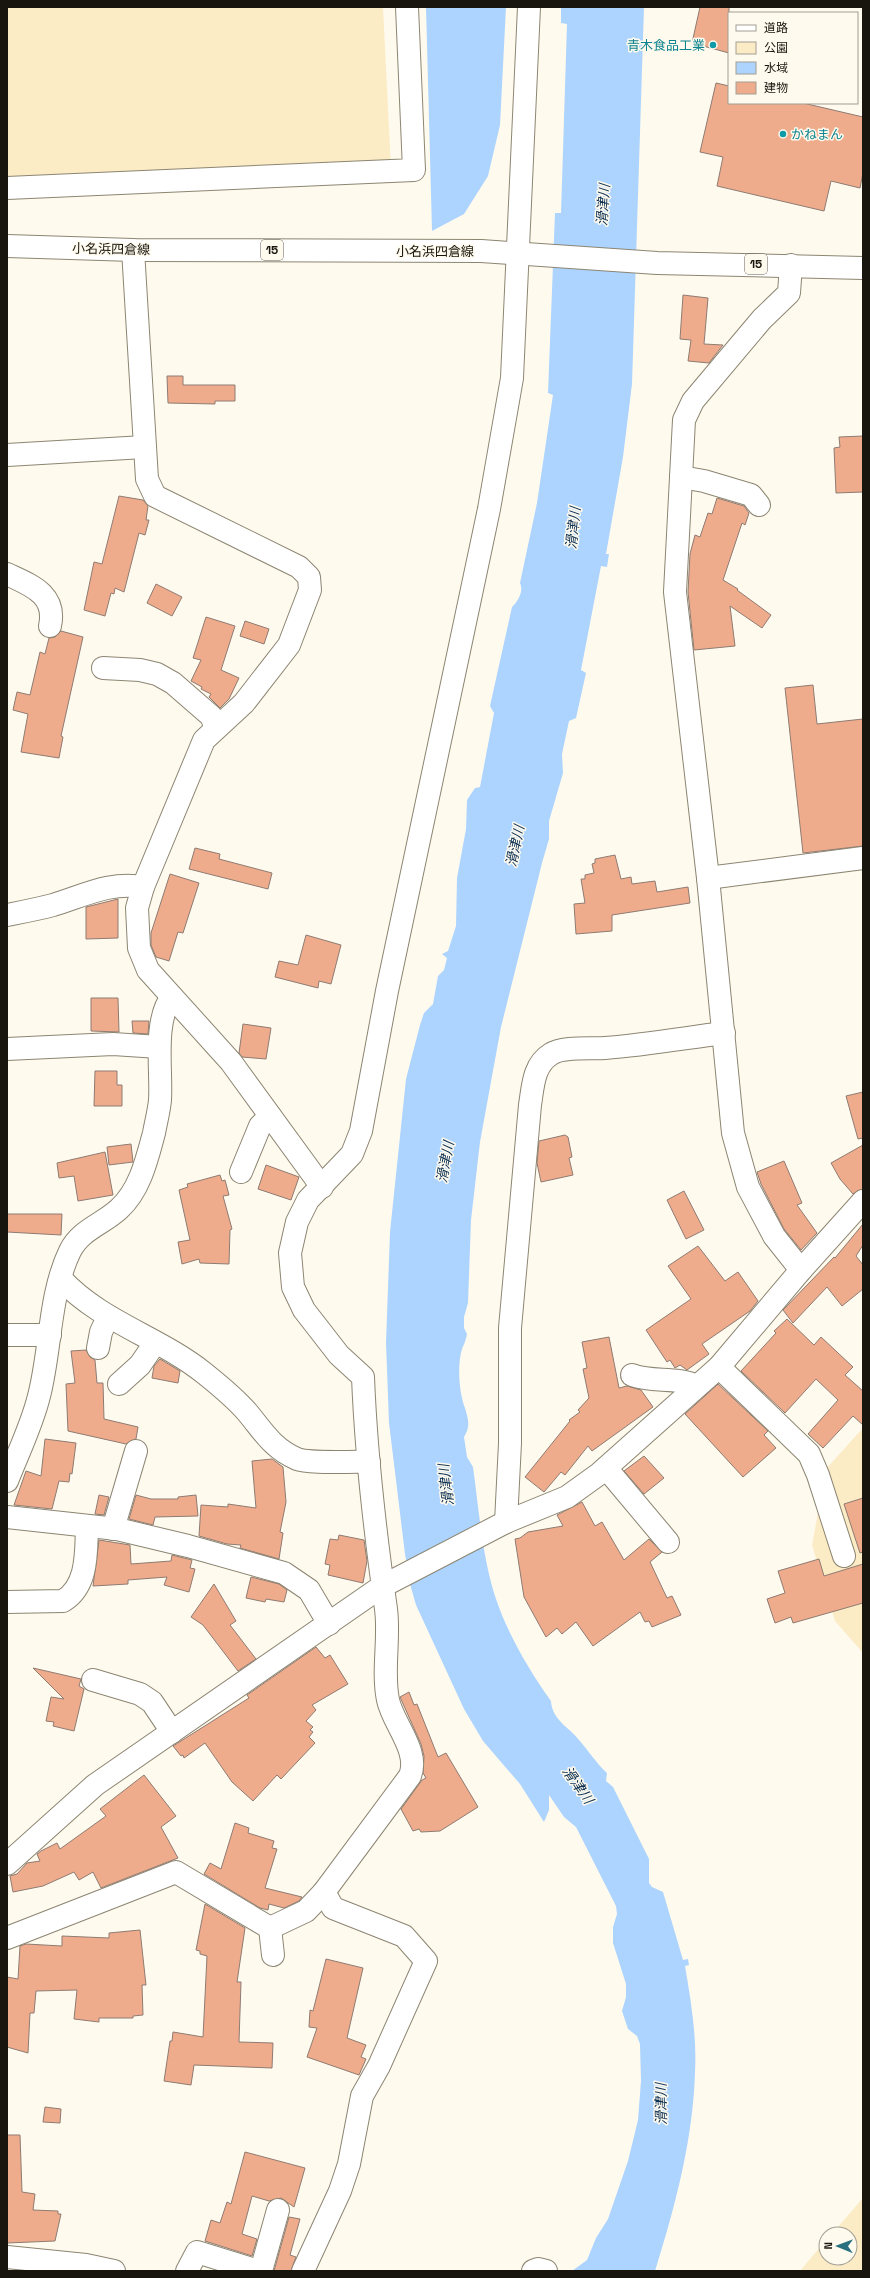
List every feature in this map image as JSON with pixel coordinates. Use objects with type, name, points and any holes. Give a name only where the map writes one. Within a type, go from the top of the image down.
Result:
[{"type":"street","points":[[7,188],[414,170],[407,7]]},
{"type":"street","points":[[270,1928],[306,1911],[324,1892],[410,1776],[414,1768],[411,1754],[388,1700],[385,1585],[369,1462],[363,1377],[339,1355],[304,1310],[293,1287],[290,1254],[297,1222],[308,1200],[352,1154],[361,1131],[387,991],[489,509],[512,378],[527,254],[529,7]]},
{"type":"street","name":"小名浜四倉線","points":[[7,246],[133,250],[474,251],[648,262],[863,268]]},
{"type":"street","points":[[133,250],[144,447],[147,479],[155,496],[299,566],[309,576],[310,590],[289,645],[244,704],[230,719],[216,728],[204,740],[143,887],[136,908],[139,948],[148,970],[231,1062],[322,1187]]},
{"type":"street","points":[[791,265],[789,293],[762,319],[693,401],[684,420],[675,592],[708,878],[733,1133],[748,1187],[774,1236],[801,1270]]},
{"type":"street","points":[[7,455],[144,447]]},
{"type":"street","points":[[681,477],[704,481],[751,495],[759,505]]},
{"type":"street","points":[[7,574],[36,587],[43,595],[52,617],[50,626]]},
{"type":"street","points":[[103,668],[140,670],[157,674],[173,682],[211,716],[216,728]]},
{"type":"street","points":[[708,878],[863,858]]},
{"type":"street","points":[[7,915],[52,905],[109,886],[129,884],[143,887]]},
{"type":"street","points":[[7,1481],[30,1424],[39,1395],[61,1278],[70,1251],[88,1229],[118,1210],[128,1200],[140,1179],[154,1133],[160,1100],[159,1047],[166,1004],[172,997]]},
{"type":"street","points":[[503,1524],[510,1443],[510,1328],[530,1105],[534,1078],[539,1065],[551,1053],[562,1050],[606,1048],[724,1033]]},
{"type":"street","points":[[7,1049],[113,1044],[159,1047]]},
{"type":"street","points":[[241,1172],[260,1126],[270,1116]]},
{"type":"street","points":[[7,1864],[95,1785],[385,1585],[503,1524],[567,1497],[606,1468],[719,1367],[801,1270],[863,1201]]},
{"type":"street","points":[[61,1278],[74,1293],[108,1317],[177,1354],[203,1373],[238,1402],[266,1438],[292,1456],[298,1459],[316,1461],[369,1462]]},
{"type":"street","points":[[98,1348],[101,1332],[108,1317]]},
{"type":"street","points":[[7,1335],[50,1335]]},
{"type":"street","points":[[119,1384],[140,1365],[155,1343]]},
{"type":"street","points":[[719,1367],[809,1454],[818,1475],[844,1556]]},
{"type":"street","points":[[632,1375],[644,1380],[686,1381],[698,1386]]},
{"type":"street","points":[[113,1529],[136,1451]]},
{"type":"street","points":[[606,1468],[668,1542]]},
{"type":"street","points":[[7,1517],[113,1529],[188,1546],[284,1573],[309,1590],[329,1624]]},
{"type":"street","points":[[7,1602],[58,1602],[71,1596],[80,1584],[85,1564],[87,1527]]},
{"type":"street","points":[[93,1680],[140,1694],[152,1702],[172,1732]]},
{"type":"street","points":[[7,1938],[176,1872],[270,1928]]},
{"type":"street","points":[[303,2271],[340,2191],[349,2164],[362,2096],[379,2066],[426,1961],[404,1936],[333,1908],[324,1892]]},
{"type":"street","points":[[270,1928],[273,1955]]},
{"type":"street","points":[[261,2271],[278,2210]]},
{"type":"street","points":[[187,2271],[198,2252],[258,2271]]},
{"type":"street","points":[[7,2257],[86,2265],[114,2271]]},
{"type":"street","points":[[533,2271],[538,2268],[546,2271]]},
{"type":"green space","points":[[7,7],[383,7],[391,169],[7,188]]},
{"type":"green space","points":[[863,1428],[863,1653],[835,1621],[812,1545],[826,1469]]},
{"type":"green space","points":[[863,2198],[863,2271],[800,2271],[818,2250],[818,2266],[858,2266],[858,2226],[839,2226]]},
{"type":"water","points":[[426,7],[506,7],[500,125],[488,176],[464,214],[432,231]]},
{"type":"water","name":"滑津川","points":[[561,7],[644,7],[632,384],[623,457],[606,554],[609,554],[607,567],[601,566],[581,670],[586,673],[576,718],[569,721],[562,754],[563,773],[549,821],[549,839],[501,1027],[480,1142],[471,1220],[468,1303],[464,1317],[464,1328],[467,1334],[460,1355],[459,1378],[461,1394],[468,1422],[468,1429],[464,1437],[467,1457],[473,1467],[481,1532],[487,1565],[500,1610],[519,1651],[551,1701],[554,1713],[583,1744],[607,1773],[606,1781],[613,1787],[649,1859],[649,1883],[652,1887],[663,1892],[683,1960],[688,1959],[689,1965],[685,1966],[695,2046],[694,2097],[682,2173],[655,2271],[572,2271],[587,2260],[596,2238],[608,2219],[628,2161],[638,2120],[641,2081],[640,2044],[637,2036],[628,2029],[622,2011],[626,1997],[626,1984],[613,1943],[613,1927],[617,1914],[616,1906],[576,1827],[564,1817],[549,1795],[549,1810],[544,1822],[520,1784],[483,1741],[464,1709],[416,1605],[410,1584],[389,1423],[386,1343],[390,1232],[406,1079],[424,1013],[433,1004],[438,976],[444,970],[447,958],[442,954],[448,951],[456,926],[457,878],[466,829],[467,800],[475,788],[480,787],[494,713],[490,706],[512,607],[521,593],[520,583],[537,503],[553,395],[548,393],[555,213],[561,213],[567,24],[561,23]]},
{"type":"building","points":[[700,7],[729,7],[728,53],[692,43]]},
{"type":"building","name":"かねまん","points":[[716,83],[728,86],[728,104],[807,104],[863,117],[863,173],[860,188],[831,181],[824,211],[717,186],[723,157],[700,152]]},
{"type":"building","points":[[683,295],[708,298],[704,344],[723,345],[709,363],[688,361],[691,340],[680,339]]},
{"type":"building","points":[[167,376],[183,376],[183,385],[235,385],[235,401],[215,401],[215,404],[168,403]]},
{"type":"building","points":[[863,436],[863,492],[836,493],[834,448],[840,447],[839,437]]},
{"type":"building","points":[[119,496],[143,500],[148,506],[146,520],[149,520],[145,535],[139,533],[124,592],[115,588],[114,594],[111,593],[105,616],[84,610],[94,562],[102,564]]},
{"type":"building","points":[[717,498],[744,506],[749,513],[745,525],[742,523],[723,580],[738,589],[737,590],[771,615],[762,628],[730,606],[735,646],[694,650],[688,592],[690,554],[695,535],[700,537],[708,513],[712,514]]},
{"type":"building","points":[[156,584],[182,597],[172,616],[147,603]]},
{"type":"building","points":[[206,617],[235,626],[221,670],[239,678],[229,699],[220,708],[209,697],[211,694],[201,689],[202,687],[191,681],[201,660],[193,658]]},
{"type":"building","points":[[245,621],[269,629],[264,644],[240,636]]},
{"type":"building","points":[[61,631],[83,637],[61,736],[63,737],[59,758],[21,752],[28,714],[13,710],[17,692],[30,695],[40,652],[45,654],[49,638],[55,637]]},
{"type":"building","points":[[813,685],[817,724],[863,719],[863,846],[803,853],[785,688]]},
{"type":"building","points":[[195,848],[220,854],[219,859],[272,873],[268,889],[189,869]]},
{"type":"building","points":[[615,855],[621,879],[631,877],[632,884],[655,881],[657,892],[688,887],[690,903],[612,915],[612,931],[576,934],[574,904],[585,903],[581,879],[585,879],[585,875],[594,873],[592,864],[595,863],[595,859]]},
{"type":"building","points":[[170,874],[199,883],[183,933],[178,932],[169,961],[156,957],[151,945],[151,933]]},
{"type":"building","points":[[118,899],[118,938],[86,939],[86,907]]},
{"type":"building","points":[[306,935],[341,945],[331,984],[319,981],[318,988],[275,977],[279,961],[298,965]]},
{"type":"building","points":[[91,998],[118,998],[119,1032],[91,1031]]},
{"type":"building","points":[[132,1021],[149,1021],[148,1034],[133,1033]]},
{"type":"building","points":[[243,1024],[271,1028],[266,1059],[242,1057],[239,1053]]},
{"type":"building","points":[[95,1071],[117,1071],[117,1085],[122,1085],[122,1106],[94,1106]]},
{"type":"building","points":[[863,1092],[863,1138],[858,1139],[846,1096]]},
{"type":"building","points":[[565,1135],[568,1137],[572,1157],[569,1158],[573,1175],[541,1182],[537,1163],[539,1141]]},
{"type":"building","points":[[131,1144],[133,1162],[109,1165],[107,1147]]},
{"type":"building","points":[[863,1145],[863,1189],[853,1194],[840,1179],[831,1163]]},
{"type":"building","points":[[105,1152],[113,1195],[78,1201],[74,1176],[59,1178],[57,1163]]},
{"type":"building","points":[[784,1161],[802,1203],[797,1205],[817,1233],[801,1250],[784,1229],[761,1184],[757,1172]]},
{"type":"building","points":[[266,1165],[299,1177],[291,1200],[258,1189]]},
{"type":"building","points":[[220,1175],[222,1181],[225,1180],[229,1195],[223,1196],[232,1229],[230,1230],[229,1264],[200,1263],[199,1259],[182,1264],[178,1242],[190,1240],[179,1190],[188,1187],[187,1184]]},
{"type":"building","points":[[684,1191],[704,1230],[686,1239],[667,1200]]},
{"type":"building","points":[[7,1214],[62,1214],[61,1235],[7,1232]]},
{"type":"building","points":[[863,1224],[863,1245],[856,1256],[863,1265],[863,1289],[842,1306],[827,1287],[793,1323],[783,1310],[834,1257],[835,1258]]},
{"type":"building","points":[[698,1246],[725,1281],[738,1272],[758,1301],[750,1311],[702,1344],[709,1354],[687,1370],[680,1365],[675,1368],[670,1360],[667,1362],[646,1330],[691,1299],[668,1266]]},
{"type":"building","points":[[787,1319],[814,1345],[821,1337],[853,1367],[845,1375],[863,1391],[863,1425],[853,1416],[823,1448],[808,1434],[838,1400],[816,1379],[785,1413],[741,1371],[776,1333],[774,1331]]},
{"type":"building","points":[[609,1337],[619,1388],[627,1386],[641,1390],[653,1407],[592,1451],[588,1446],[565,1475],[561,1472],[544,1492],[525,1477],[570,1421],[569,1420],[580,1412],[578,1410],[589,1398],[583,1369],[587,1368],[582,1342]]},
{"type":"building","points":[[86,1350],[90,1357],[95,1360],[97,1383],[103,1383],[104,1419],[138,1427],[136,1439],[126,1444],[68,1431],[66,1384],[75,1383],[71,1351]]},
{"type":"building","points":[[160,1359],[180,1371],[178,1383],[152,1378],[154,1366]]},
{"type":"building","points":[[718,1384],[768,1431],[764,1435],[776,1448],[743,1477],[685,1414]]},
{"type":"building","points":[[45,1439],[76,1443],[72,1474],[70,1473],[69,1482],[59,1481],[52,1509],[14,1505],[26,1471],[41,1476]]},
{"type":"building","points":[[644,1456],[664,1478],[644,1494],[624,1471]]},
{"type":"building","points":[[272,1459],[283,1467],[286,1502],[280,1532],[283,1533],[279,1559],[240,1548],[241,1545],[227,1544],[199,1536],[201,1505],[228,1507],[228,1504],[256,1508],[252,1461]]},
{"type":"building","points":[[99,1495],[109,1497],[104,1515],[95,1514]]},
{"type":"building","points":[[136,1495],[151,1499],[178,1499],[178,1497],[196,1495],[198,1516],[155,1517],[153,1525],[129,1519]]},
{"type":"building","points":[[863,1498],[863,1552],[860,1553],[844,1504]]},
{"type":"building","points":[[582,1502],[595,1526],[602,1522],[624,1560],[649,1539],[662,1552],[650,1562],[667,1598],[672,1596],[681,1615],[652,1627],[649,1621],[645,1622],[640,1612],[593,1646],[576,1622],[562,1634],[557,1628],[546,1637],[524,1597],[515,1539],[520,1538],[528,1532],[563,1526],[557,1515]]},
{"type":"building","points":[[339,1535],[364,1540],[367,1561],[363,1583],[328,1575],[330,1565],[325,1564],[330,1539],[338,1540]]},
{"type":"building","points":[[99,1540],[130,1545],[131,1564],[171,1561],[172,1555],[192,1560],[190,1568],[195,1569],[189,1592],[164,1585],[167,1577],[128,1580],[128,1584],[93,1586]]},
{"type":"building","points":[[819,1559],[824,1576],[863,1564],[863,1603],[793,1623],[791,1617],[775,1623],[767,1599],[785,1593],[778,1571]]},
{"type":"building","points":[[251,1577],[279,1584],[287,1590],[284,1602],[266,1599],[265,1602],[246,1598]]},
{"type":"building","points":[[214,1584],[236,1621],[230,1625],[256,1659],[238,1671],[203,1625],[191,1617]]},
{"type":"building","points":[[316,1647],[325,1658],[330,1655],[348,1684],[312,1705],[316,1710],[306,1721],[313,1727],[310,1730],[313,1732],[309,1737],[315,1743],[281,1779],[277,1775],[253,1801],[232,1782],[205,1743],[184,1758],[183,1755],[181,1756],[173,1746],[249,1698],[247,1695]]},
{"type":"building","points":[[33,1668],[81,1679],[79,1686],[84,1689],[74,1731],[53,1726],[54,1722],[46,1721],[51,1697],[64,1699]]},
{"type":"building","points":[[409,1692],[414,1705],[417,1704],[438,1757],[446,1753],[478,1807],[440,1831],[421,1832],[419,1829],[413,1831],[401,1809],[422,1780],[426,1778],[423,1773],[424,1756],[421,1744],[400,1697]]},
{"type":"building","points":[[144,1775],[176,1816],[161,1827],[178,1858],[101,1888],[93,1872],[79,1880],[74,1872],[43,1886],[13,1892],[10,1876],[17,1874],[27,1863],[40,1861],[37,1854],[41,1851],[57,1843],[60,1849],[106,1816],[100,1809]]},
{"type":"building","points":[[235,1823],[249,1828],[248,1833],[274,1841],[272,1848],[277,1849],[265,1888],[302,1897],[299,1901],[284,1908],[269,1904],[268,1910],[260,1908],[204,1874],[210,1863],[221,1869]]},
{"type":"building","points":[[205,1904],[245,1928],[237,1982],[241,1982],[239,2042],[273,2043],[272,2068],[194,2065],[191,2085],[164,2081],[170,2041],[172,2041],[173,2032],[203,2037],[207,1956],[200,1954],[200,1951],[196,1950]]},
{"type":"building","points":[[140,1930],[146,1985],[142,1985],[143,2015],[133,2016],[133,2018],[99,2018],[99,2022],[74,2019],[77,1990],[36,1991],[34,2013],[30,2013],[28,2053],[7,2047],[7,1977],[18,1979],[20,1946],[26,1944],[62,1946],[62,1936],[109,1938],[109,1933]]},
{"type":"building","points":[[326,1959],[363,1968],[347,2038],[366,2045],[361,2057],[366,2059],[359,2075],[307,2057],[317,2028],[309,2027],[310,2010],[313,2011]]},
{"type":"building","points":[[45,2107],[61,2109],[60,2123],[43,2122]]},
{"type":"building","points":[[7,2135],[20,2135],[22,2192],[35,2194],[33,2210],[58,2211],[58,2214],[61,2214],[55,2241],[7,2243]]},
{"type":"building","points":[[245,2152],[305,2168],[294,2207],[281,2198],[269,2201],[252,2196],[242,2234],[257,2239],[252,2256],[205,2241],[211,2220],[220,2223],[227,2202],[231,2204]]},
{"type":"building","points":[[289,2217],[300,2219],[290,2255],[296,2257],[291,2271],[274,2271]]},
{"type":"place","name":"青木食品工業","points":[[713,45]]},
{"type":"place","name":"かねまん","points":[[783,134]]}]
